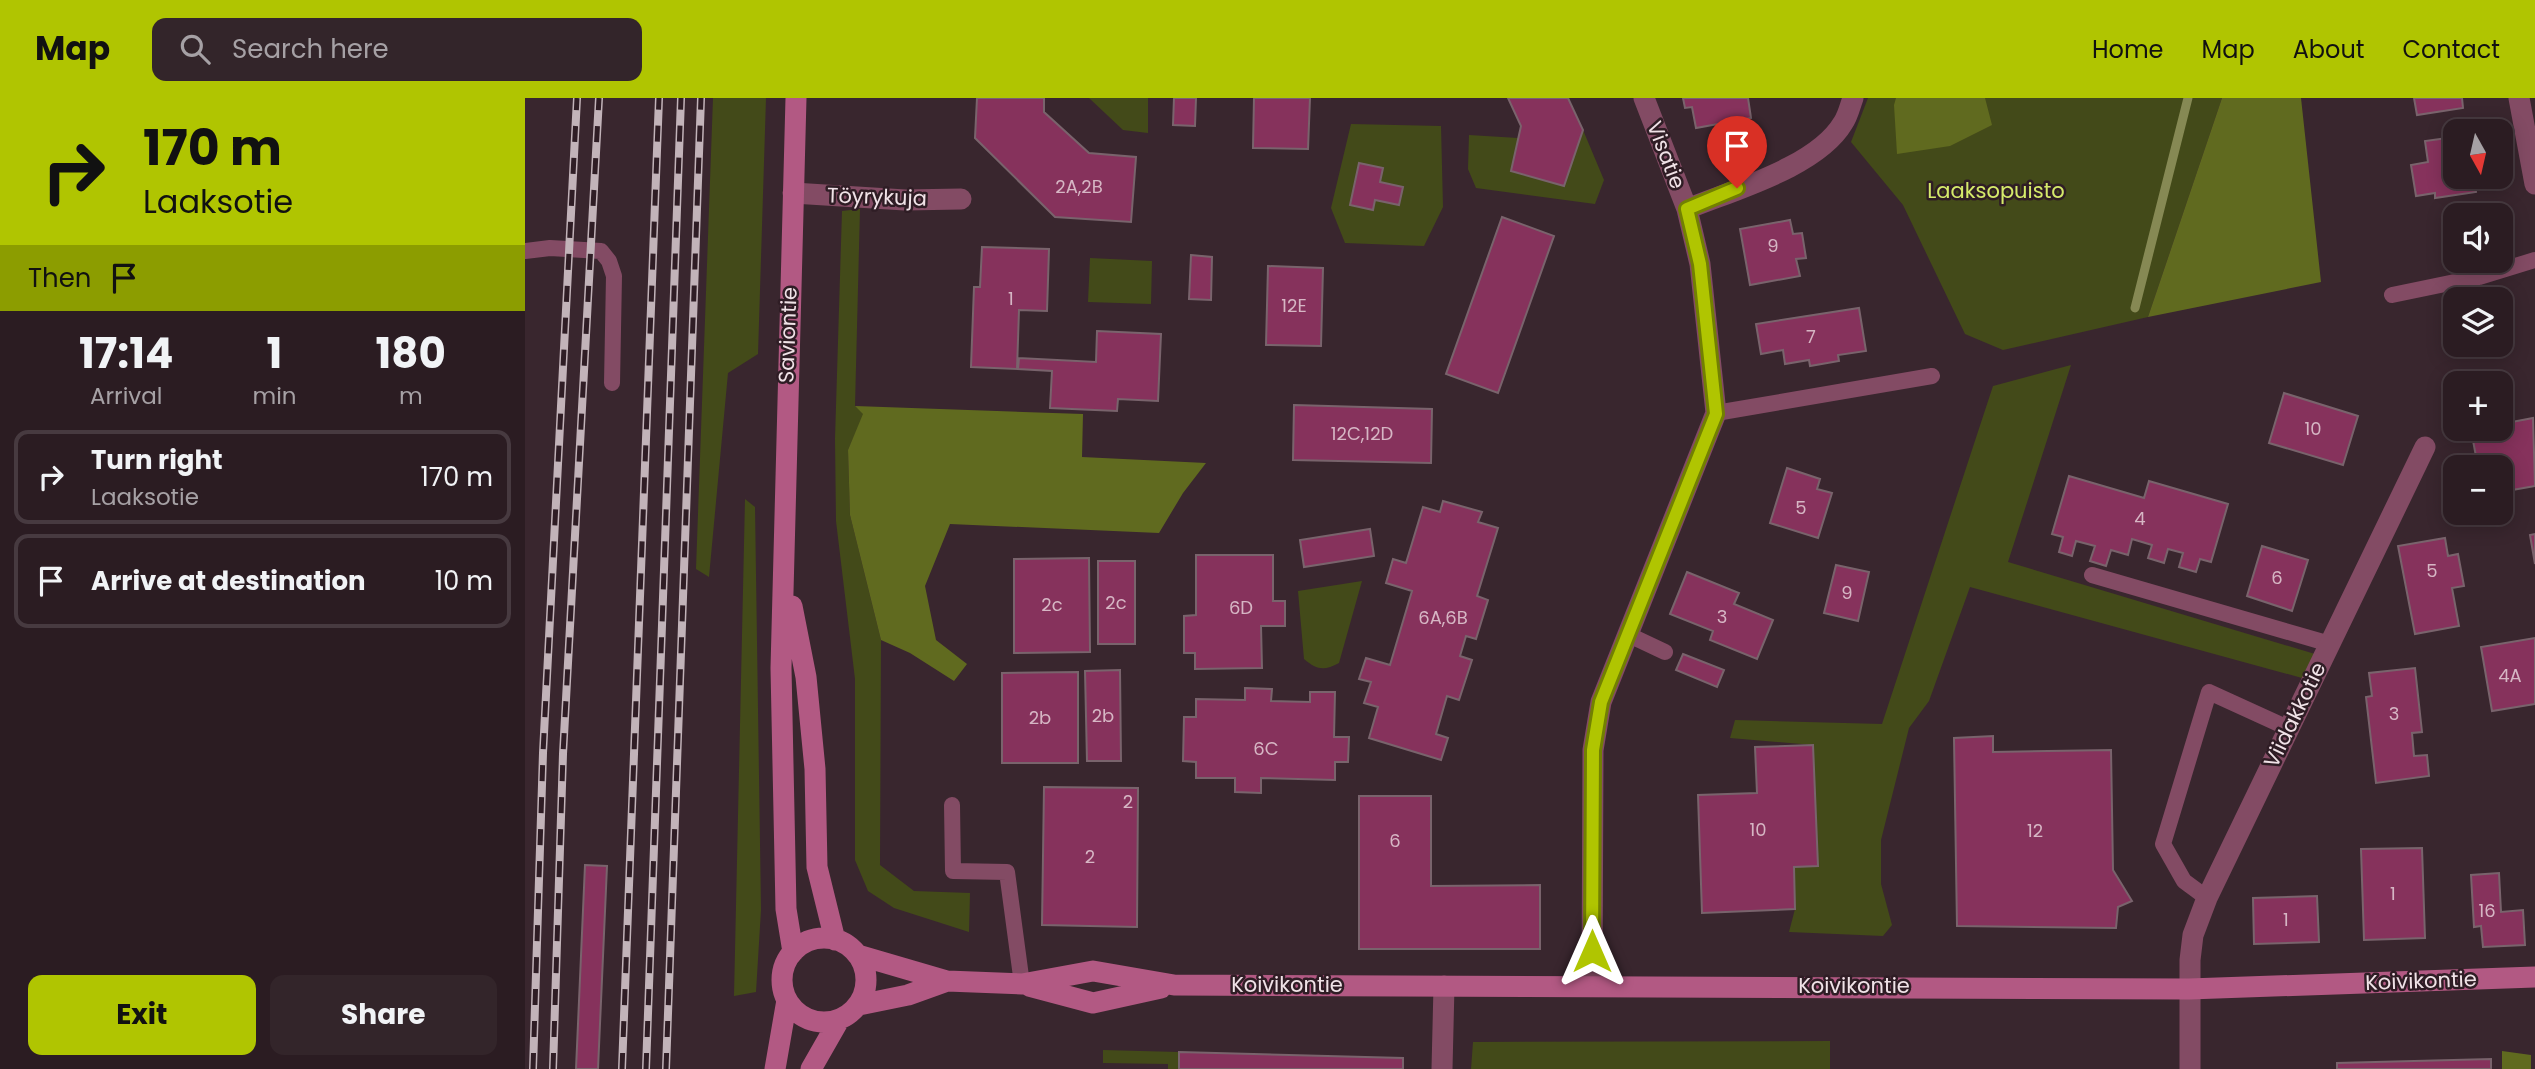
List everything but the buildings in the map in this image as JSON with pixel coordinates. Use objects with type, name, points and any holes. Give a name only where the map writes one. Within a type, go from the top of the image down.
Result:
[{"type":"main road","name":"Saviontie","points":[[793,952],[786,909],[781,782],[784,503],[796,98]]},
{"type":"main road","name":"Saviontie","points":[[785,573],[806,677],[815,769],[817,867],[835,940]]},
{"type":"main road","points":[[775,1069],[787,1000],[782,981],[787,960],[793,952],[812,940],[835,940],[858,955],[866,974],[864,995],[859,1005],[839,1020],[811,1069]]},
{"type":"main road","name":"Koivikontie","points":[[858,955],[947,981],[1022,984],[1093,971],[1174,985],[2189,989],[2535,977]]},
{"type":"main road","name":"Koivikontie","points":[[859,1005],[908,995],[947,981]]},
{"type":"main road","name":"Koivikontie","points":[[1022,984],[1093,1003],[1174,985]]},
{"type":"main road","points":[[787,1000],[804,1017],[815,1022],[839,1020]]},
{"type":"street","name":"Visatie","points":[[1593,986],[1593,750],[1601,702],[1716,414],[1700,264],[1687,209],[1644,98]]},
{"type":"street","points":[[1687,209],[1807,158],[1828,142],[1844,123],[1853,98]]},
{"type":"street","points":[[2519,98],[2535,184]]},
{"type":"street","name":"Töyrykuja","points":[[793,193],[905,200],[961,199]]},
{"type":"street","name":"Viidakkotie","points":[[2190,1069],[2189,989],[2193,935],[2225,853],[2290,729],[2425,447]]},
{"type":"street","points":[[1442,1069],[1444,986]]},
{"type":"lane","points":[[525,251],[550,248],[601,251],[610,261],[614,276],[612,383]]},
{"type":"lane","points":[[2392,295],[2479,277],[2535,260]]},
{"type":"lane","points":[[1716,414],[1932,376]]},
{"type":"lane","points":[[2092,575],[2330,643]]},
{"type":"lane","points":[[1629,635],[1665,652]]},
{"type":"lane","points":[[2207,898],[2184,881],[2163,844],[2209,692],[2290,729]]},
{"type":"lane","points":[[952,805],[953,871],[1007,872],[1022,984]]},
{"type":"green space","points":[[713,98],[766,98],[758,354],[728,373],[709,577],[696,569]]},
{"type":"green space","points":[[1089,98],[1148,98],[1148,133],[1123,130]]},
{"type":"green space","name":"Laaksopuisto","points":[[1868,98],[2222,98],[2148,317],[2003,350],[1965,334],[1903,205],[1851,142]]},
{"type":"green space","points":[[1896,98],[1985,98],[1992,125],[1950,146],[1897,154],[1894,105]]},
{"type":"green space","points":[[2222,98],[2301,98],[2321,282],[2148,317]]},
{"type":"green space","points":[[1351,124],[1441,126],[1443,207],[1424,246],[1345,243],[1331,208]]},
{"type":"green space","points":[[1583,130],[1604,180],[1595,204],[1476,188],[1468,169],[1469,135],[1518,138],[1511,171],[1564,186]]},
{"type":"green space","points":[[860,209],[855,406],[864,414],[848,450],[850,515],[881,640],[880,865],[914,891],[970,893],[969,932],[894,908],[868,891],[855,860],[855,679],[836,521],[835,439],[842,211]]},
{"type":"green space","points":[[1090,258],[1152,261],[1151,304],[1088,302]]},
{"type":"green space","points":[[2071,365],[2008,562],[2315,654],[2302,678],[1970,587],[1929,701],[1909,728],[1881,840],[1881,884],[1892,925],[1883,936],[1789,932],[1795,909],[1794,867],[1813,745],[1730,738],[1735,720],[1882,724],[1993,386]]},
{"type":"green space","points":[[855,406],[1083,414],[1082,457],[1206,463],[1183,493],[1159,533],[950,524],[925,586],[936,640],[967,664],[954,681],[910,653],[881,640],[850,515],[848,450],[863,414]]},
{"type":"green space","points":[[745,499],[755,507],[761,910],[756,992],[734,996]]},
{"type":"green space","points":[[1362,581],[1339,663],[1325,668],[1313,665],[1304,659],[1298,591]]},
{"type":"green space","points":[[1830,1041],[1830,1069],[1471,1069],[1473,1042]]},
{"type":"green space","points":[[1103,1050],[1179,1052],[1179,1069],[1168,1069],[1168,1064],[1103,1063]]},
{"type":"green space","points":[[2502,1051],[2531,1055],[2531,1069],[2502,1069]]},
{"type":"waterway","points":[[2135,308],[2188,98]]},
{"type":"railway","points":[[533,1069],[543,753],[577,98]]},
{"type":"railway","points":[[553,1069],[563,754],[599,98]]},
{"type":"railway","points":[[622,1069],[659,98]]},
{"type":"railway","points":[[646,1069],[681,98]]},
{"type":"railway","points":[[666,1069],[701,98]]},
{"type":"route","points":[[1592,951],[1593,750],[1601,702],[1640,610],[1716,414],[1700,264],[1687,209],[1737,188]]}]
